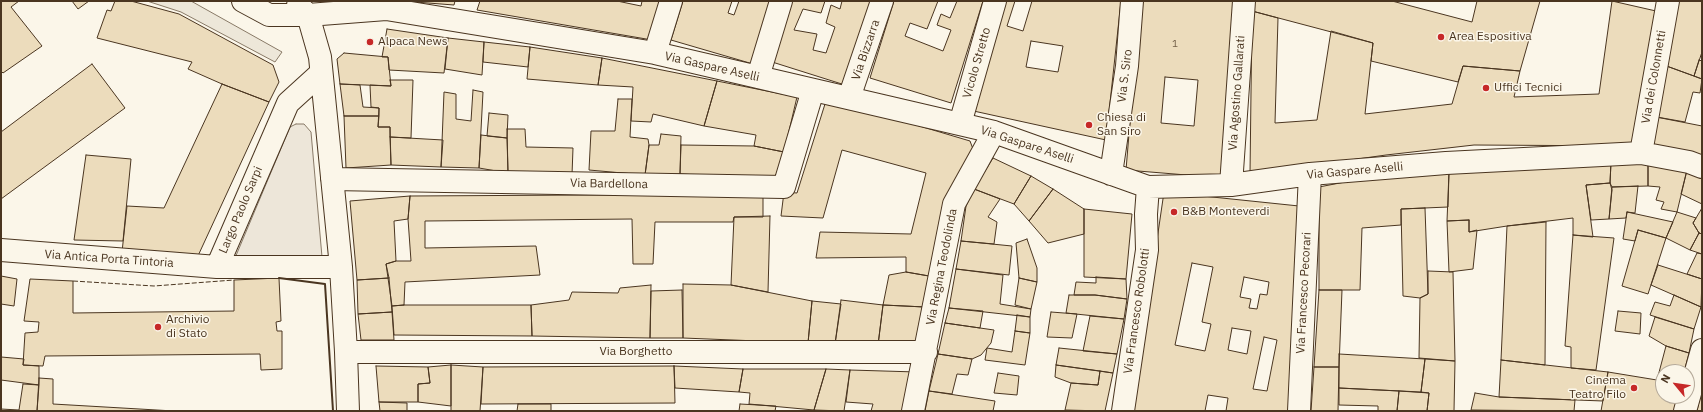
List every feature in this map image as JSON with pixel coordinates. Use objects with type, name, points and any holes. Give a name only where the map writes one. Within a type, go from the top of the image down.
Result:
[{"type":"street","name":"Via Gaspare Aselli","points":[[243,1],[269,15],[301,8],[386,10],[655,53],[994,132],[1148,187],[1231,185],[1310,174],[1446,163],[1641,153],[1689,162],[1702,167]]},
{"type":"street","points":[[655,53],[671,1]]},
{"type":"street","points":[[758,77],[781,1]]},
{"type":"street","name":"Via Bizzarra","points":[[849,98],[882,1]]},
{"type":"street","name":"Vicolo Stretto","points":[[960,124],[995,1]]},
{"type":"street","name":"Via S. Siro","points":[[1111,174],[1127,66],[1132,1]]},
{"type":"street","name":"Via Agostino Gallarati","points":[[1231,185],[1244,1]]},
{"type":"street","name":"Via dei Colonnetti","points":[[1641,153],[1668,1]]},
{"type":"street","points":[[301,8],[320,57],[322,73],[341,267],[348,411]]},
{"type":"street","name":"Largo Paolo Sarpi","points":[[322,73],[288,103],[217,267],[341,267]]},
{"type":"street","name":"Via Bardellona","points":[[332,178],[784,187],[813,90]]},
{"type":"street","name":"Via Regina Teodolinda","points":[[913,411],[926,352],[954,204],[994,132]]},
{"type":"street","name":"Via Francesco Pecorari","points":[[1298,411],[1310,174]]},
{"type":"street","name":"Via Francesco Robolotti","points":[[1123,411],[1147,250],[1146,214],[1148,187]]},
{"type":"street","name":"Via Antica Porta Tintoria","points":[[1,250],[217,267]]},
{"type":"street","points":[[1685,411],[1702,350]]},
{"type":"street","name":"Via Borghetto","points":[[346,352],[926,352]]},
{"type":"shaded area","points":[[147,1],[191,1],[282,52],[275,62],[181,12]]},
{"type":"shaded area","points":[[296,124],[304,124],[311,132],[322,257],[235,258],[290,127]]},
{"type":"building","points":[[1,1],[19,1],[11,7],[42,46],[3,73],[1,71]]},
{"type":"building","points":[[72,1],[89,1],[78,9]]},
{"type":"building","points":[[115,1],[131,1],[179,14],[273,65],[279,82],[269,102],[188,69],[192,62],[97,38],[107,10],[111,11]]},
{"type":"building","points":[[402,1],[455,1],[454,5]]},
{"type":"building","points":[[480,1],[617,1],[641,6],[642,1],[664,1],[652,40],[477,10]]},
{"type":"building","points":[[683,1],[732,1],[728,13],[734,15],[739,1],[771,1],[753,64],[671,40]]},
{"type":"building","points":[[788,1],[825,1],[821,13],[803,9],[794,30],[817,34],[813,50],[826,53],[835,27],[826,23],[831,5],[840,9],[842,1],[871,1],[845,85],[769,61]]},
{"type":"building","points":[[894,1],[938,1],[927,29],[910,23],[905,36],[943,51],[951,30],[937,25],[941,14],[950,18],[957,1],[983,1],[951,103],[870,78]]},
{"type":"building","points":[[999,1],[1015,1],[1007,26],[1023,31],[1032,1],[1121,1],[1106,140],[969,110]],"holes":[[[1031,41],[1063,46],[1058,72],[1026,67]]]},
{"type":"building","points":[[1140,1],[1238,1],[1223,178],[1126,170]],"holes":[[[1165,77],[1198,80],[1194,126],[1161,123]]]},
{"type":"building","name":"Area Espositiva","points":[[1255,1],[1392,1],[1472,22],[1477,1],[1540,1],[1520,71],[1463,66],[1458,82],[1371,61],[1373,43],[1252,11]]},
{"type":"building","name":"Uffici Tecnici","points":[[1612,1],[1656,11],[1638,146],[1474,145],[1386,155],[1250,174],[1252,11],[1278,18],[1275,123],[1317,120],[1331,31],[1373,43],[1365,114],[1452,104],[1463,66],[1520,71],[1514,97],[1599,94]]},
{"type":"building","points":[[1679,1],[1702,1],[1702,52],[1694,76],[1661,64]]},
{"type":"building","points":[[387,29],[448,38],[444,73],[389,70],[388,57],[382,57]]},
{"type":"building","points":[[448,38],[484,42],[482,75],[445,69]]},
{"type":"building","points":[[484,42],[530,47],[528,67],[483,62]]},
{"type":"building","points":[[530,47],[602,58],[598,85],[527,79]]},
{"type":"building","points":[[344,53],[388,57],[391,86],[340,84],[337,59]]},
{"type":"building","points":[[602,58],[717,81],[704,126],[653,114],[651,122],[631,121],[633,87],[598,85]]},
{"type":"building","points":[[1699,60],[1702,61],[1702,79],[1694,76]]},
{"type":"building","points":[[92,64],[125,108],[1,199],[1,132]]},
{"type":"building","points":[[1661,64],[1702,79],[1700,93],[1693,92],[1685,122],[1651,116]]},
{"type":"building","points":[[390,80],[413,80],[411,138],[390,137],[390,127],[378,127],[379,108],[371,107],[370,85],[391,86]]},
{"type":"building","points":[[717,81],[797,97],[784,152],[754,146],[756,135],[704,126]]},
{"type":"building","points":[[222,84],[269,102],[197,258],[122,252],[127,206],[164,208]]},
{"type":"building","points":[[340,84],[360,85],[363,107],[379,108],[379,116],[344,116]]},
{"type":"building","points":[[473,90],[483,92],[479,168],[441,167],[444,92],[456,94],[456,119],[471,121]]},
{"type":"building","points":[[618,99],[632,99],[630,137],[648,139],[649,145],[645,175],[589,170],[591,131],[615,131]]},
{"type":"building","points":[[825,104],[886,116],[970,141],[973,149],[929,276],[906,272],[906,257],[816,258],[820,232],[911,234],[926,173],[842,150],[823,218],[781,216],[784,192],[797,193]]},
{"type":"building","points":[[489,113],[508,115],[507,138],[487,136]]},
{"type":"building","points":[[344,116],[379,116],[378,127],[390,127],[391,165],[346,168]]},
{"type":"building","points":[[1651,116],[1702,126],[1702,160],[1646,149]]},
{"type":"building","points":[[507,129],[525,129],[526,147],[573,148],[572,175],[508,173]]},
{"type":"building","points":[[661,134],[681,136],[680,174],[645,175],[649,145],[659,145]]},
{"type":"building","points":[[481,135],[507,138],[508,173],[479,168]]},
{"type":"building","points":[[390,137],[443,140],[441,167],[391,165]]},
{"type":"building","points":[[681,145],[754,146],[784,152],[777,179],[680,174]]},
{"type":"building","points":[[86,155],[131,159],[123,241],[74,240]]},
{"type":"building","points":[[993,158],[1031,176],[1014,204],[974,189]]},
{"type":"building","points":[[1648,161],[1648,186],[1612,187],[1610,183],[1611,162]]},
{"type":"building","points":[[1648,161],[1687,170],[1677,212],[1661,209],[1664,202],[1656,200],[1660,187],[1648,186]]},
{"type":"building","points":[[1611,162],[1610,183],[1586,185],[1593,237],[1573,235],[1573,218],[1469,232],[1469,220],[1447,221],[1449,172]]},
{"type":"building","points":[[1687,170],[1702,178],[1702,204],[1681,194]]},
{"type":"building","points":[[1449,172],[1448,207],[1401,209],[1401,225],[1362,228],[1360,290],[1319,290],[1319,187],[1350,181]]},
{"type":"building","points":[[1031,176],[1053,189],[1029,221],[1014,204]]},
{"type":"building","points":[[1610,183],[1612,190],[1609,219],[1591,220],[1586,185]]},
{"type":"building","points":[[1638,186],[1635,213],[1627,212],[1626,218],[1609,219],[1612,187]]},
{"type":"building","points":[[974,189],[1000,199],[988,217],[997,222],[994,244],[961,241],[966,206]]},
{"type":"building","points":[[1053,189],[1084,209],[1084,234],[1048,243],[1029,221]]},
{"type":"building","points":[[1164,192],[1299,206],[1291,411],[1226,411],[1228,398],[1208,395],[1205,411],[1132,411]],"holes":[[[1192,263],[1213,267],[1202,322],[1211,324],[1205,351],[1175,345]],[[1244,277],[1269,282],[1267,295],[1260,294],[1257,309],[1249,308],[1251,299],[1240,297]],[[1232,328],[1251,331],[1247,354],[1228,350]],[[1264,337],[1277,340],[1267,391],[1253,389]]]},
{"type":"building","points":[[763,194],[763,217],[734,217],[733,222],[655,222],[653,264],[633,264],[632,219],[425,221],[425,248],[536,246],[540,275],[405,282],[404,305],[392,306],[386,264],[396,261],[411,261],[408,219],[410,196]]},
{"type":"building","points":[[410,196],[408,219],[394,221],[396,261],[386,264],[389,278],[357,280],[350,201]]},
{"type":"building","points":[[1425,208],[1428,294],[1420,298],[1403,296],[1401,209]]},
{"type":"building","points":[[1702,208],[1702,234],[1699,233],[1693,223]]},
{"type":"building","points":[[1084,209],[1132,214],[1126,279],[1084,277]]},
{"type":"building","points":[[1627,212],[1673,222],[1666,238],[1638,230],[1635,241],[1623,239]]},
{"type":"building","points":[[1677,212],[1696,218],[1693,223],[1699,233],[1690,250],[1666,238]]},
{"type":"building","points":[[770,216],[768,292],[731,285],[734,217]]},
{"type":"building","points":[[1469,220],[1469,232],[1477,230],[1473,269],[1449,272],[1447,221]]},
{"type":"building","points":[[1546,222],[1545,365],[1501,360],[1507,226]]},
{"type":"building","points":[[1638,230],[1666,238],[1648,294],[1622,286]]},
{"type":"building","points":[[1699,233],[1702,234],[1702,254],[1690,250]]},
{"type":"building","points":[[1573,235],[1614,238],[1596,370],[1571,368],[1571,347],[1565,346]]},
{"type":"building","points":[[1027,239],[1037,268],[1037,282],[1019,278],[1016,243]]},
{"type":"building","points":[[961,241],[1012,246],[1009,275],[956,269]]},
{"type":"building","points":[[1697,253],[1702,254],[1702,279],[1687,274]]},
{"type":"building","points":[[1658,265],[1702,279],[1701,307],[1651,285]]},
{"type":"building","points":[[956,269],[1003,275],[1000,304],[1031,309],[1030,317],[949,308]]},
{"type":"building","points":[[1428,271],[1453,272],[1455,361],[1419,358],[1420,298],[1428,294]]},
{"type":"building","points":[[906,272],[929,276],[925,307],[883,305],[889,275]]},
{"type":"building","points":[[1,276],[17,279],[14,306],[1,304]]},
{"type":"building","points":[[1096,277],[1126,279],[1127,299],[1095,295],[1074,295],[1076,282],[1096,283]]},
{"type":"building","name":"Archivio di Stato","points":[[279,278],[281,321],[276,322],[277,331],[282,331],[282,369],[261,370],[260,354],[45,356],[43,366],[23,365],[25,333],[38,332],[39,322],[24,321],[30,279],[73,281],[73,313],[234,311],[234,280]]},
{"type":"building","points":[[389,278],[392,312],[358,314],[357,280]]},
{"type":"building","points":[[1019,278],[1037,282],[1031,309],[1015,305]]},
{"type":"building","points":[[683,284],[731,285],[812,301],[808,343],[683,338]]},
{"type":"building","points":[[651,285],[650,338],[532,336],[531,305],[569,300],[572,292],[618,293],[620,288]]},
{"type":"building","points":[[682,290],[683,338],[650,338],[651,291]]},
{"type":"building","points":[[1319,290],[1342,290],[1339,367],[1314,367]]},
{"type":"building","points":[[1069,295],[1095,295],[1127,299],[1124,319],[1066,313]]},
{"type":"building","points":[[1674,295],[1701,307],[1694,329],[1650,315],[1655,302],[1670,306]]},
{"type":"building","points":[[841,300],[883,305],[878,345],[835,344]]},
{"type":"building","points":[[812,301],[841,304],[835,344],[808,343]]},
{"type":"building","points":[[531,305],[532,336],[394,335],[392,306]]},
{"type":"building","points":[[883,305],[925,307],[919,346],[878,345]]},
{"type":"building","points":[[949,308],[983,311],[980,328],[945,323]]},
{"type":"building","points":[[1618,311],[1641,313],[1640,334],[1615,331]]},
{"type":"building","points":[[392,312],[394,340],[361,340],[358,314]]},
{"type":"building","points":[[1051,312],[1077,314],[1072,338],[1047,337]]},
{"type":"building","points":[[1017,315],[1030,317],[1030,333],[1015,331]]},
{"type":"building","points":[[1090,316],[1124,319],[1117,354],[1083,351]]},
{"type":"building","points":[[1655,317],[1694,329],[1689,353],[1666,346],[1649,336]]},
{"type":"building","points":[[945,323],[994,330],[991,343],[981,355],[972,359],[938,354]]},
{"type":"building","points":[[1015,331],[1030,333],[1025,365],[985,360],[987,348],[1012,352]]},
{"type":"building","points":[[1666,346],[1689,353],[1686,364],[1661,364]]},
{"type":"building","points":[[1059,348],[1117,354],[1113,373],[1056,365]]},
{"type":"building","points":[[938,354],[972,359],[968,375],[957,374],[952,394],[929,391]]},
{"type":"building","points":[[1339,354],[1425,359],[1421,392],[1339,388]]},
{"type":"building","points":[[1,357],[24,359],[23,365],[39,366],[39,385],[1,380]]},
{"type":"building","points":[[1425,359],[1455,361],[1454,411],[1427,411],[1429,393],[1421,392]]},
{"type":"building","points":[[1501,360],[1608,372],[1603,401],[1499,397]]},
{"type":"building","points":[[451,365],[451,406],[418,402],[418,384],[430,383],[428,367]]},
{"type":"building","points":[[451,365],[483,367],[480,411],[451,411]]},
{"type":"building","points":[[1056,365],[1100,371],[1098,385],[1071,383],[1055,377]]},
{"type":"building","points":[[376,366],[428,367],[430,383],[418,384],[418,402],[379,402]]},
{"type":"building","points":[[674,366],[675,403],[481,404],[483,367]]},
{"type":"building","points":[[674,366],[743,369],[739,392],[675,388]]},
{"type":"building","points":[[1314,367],[1339,367],[1338,411],[1311,411]]},
{"type":"building","points":[[743,369],[826,369],[814,410],[749,404],[750,393],[739,392]]},
{"type":"building","points":[[826,369],[850,370],[844,411],[814,410]]},
{"type":"building","points":[[850,370],[917,372],[908,411],[871,411],[873,404],[846,402]]},
{"type":"building","points":[[1100,371],[1113,373],[1105,411],[1065,410],[1071,383],[1098,385]]},
{"type":"building","name":"Cinema Teatro Filo","points":[[1608,372],[1655,380],[1655,404],[1677,404],[1676,411],[1601,411]]},
{"type":"building","points":[[998,373],[1019,376],[1017,395],[994,393]]},
{"type":"building","points":[[39,378],[53,379],[53,404],[174,411],[37,411]]},
{"type":"building","points":[[23,384],[39,385],[37,411],[1,411],[1,409],[19,410]]},
{"type":"building","points":[[1339,388],[1399,391],[1397,411],[1378,411],[1378,406],[1339,405]]},
{"type":"building","points":[[929,391],[995,401],[993,411],[925,411]]},
{"type":"building","points":[[1399,391],[1429,393],[1427,411],[1397,411]]},
{"type":"building","points":[[1475,393],[1499,397],[1575,400],[1574,411],[1471,410]]},
{"type":"building","points":[[1701,393],[1702,411],[1697,411]]},
{"type":"building","points":[[379,402],[407,403],[407,411],[380,411]]},
{"type":"building","points":[[518,404],[551,404],[551,411],[517,411]]},
{"type":"building","points":[[740,404],[776,406],[775,411],[739,411]]},
{"type":"fence","points":[[73,281],[154,286],[234,280]]},
{"type":"wall","points":[[279,278],[325,284],[333,411]]},
{"type":"place","name":"Area Espositiva","points":[[1441,37]]},
{"type":"place","name":"Alpaca News","points":[[370,42]]},
{"type":"place","name":"Uffici Tecnici","points":[[1486,88]]},
{"type":"place","name":"Chiesa di San Siro","points":[[1089,125]]},
{"type":"place","name":"B&B Monteverdi","points":[[1174,212]]},
{"type":"place","name":"Archivio di Stato","points":[[158,327]]},
{"type":"place","name":"Cinema Teatro Filo","points":[[1634,388]]}]
